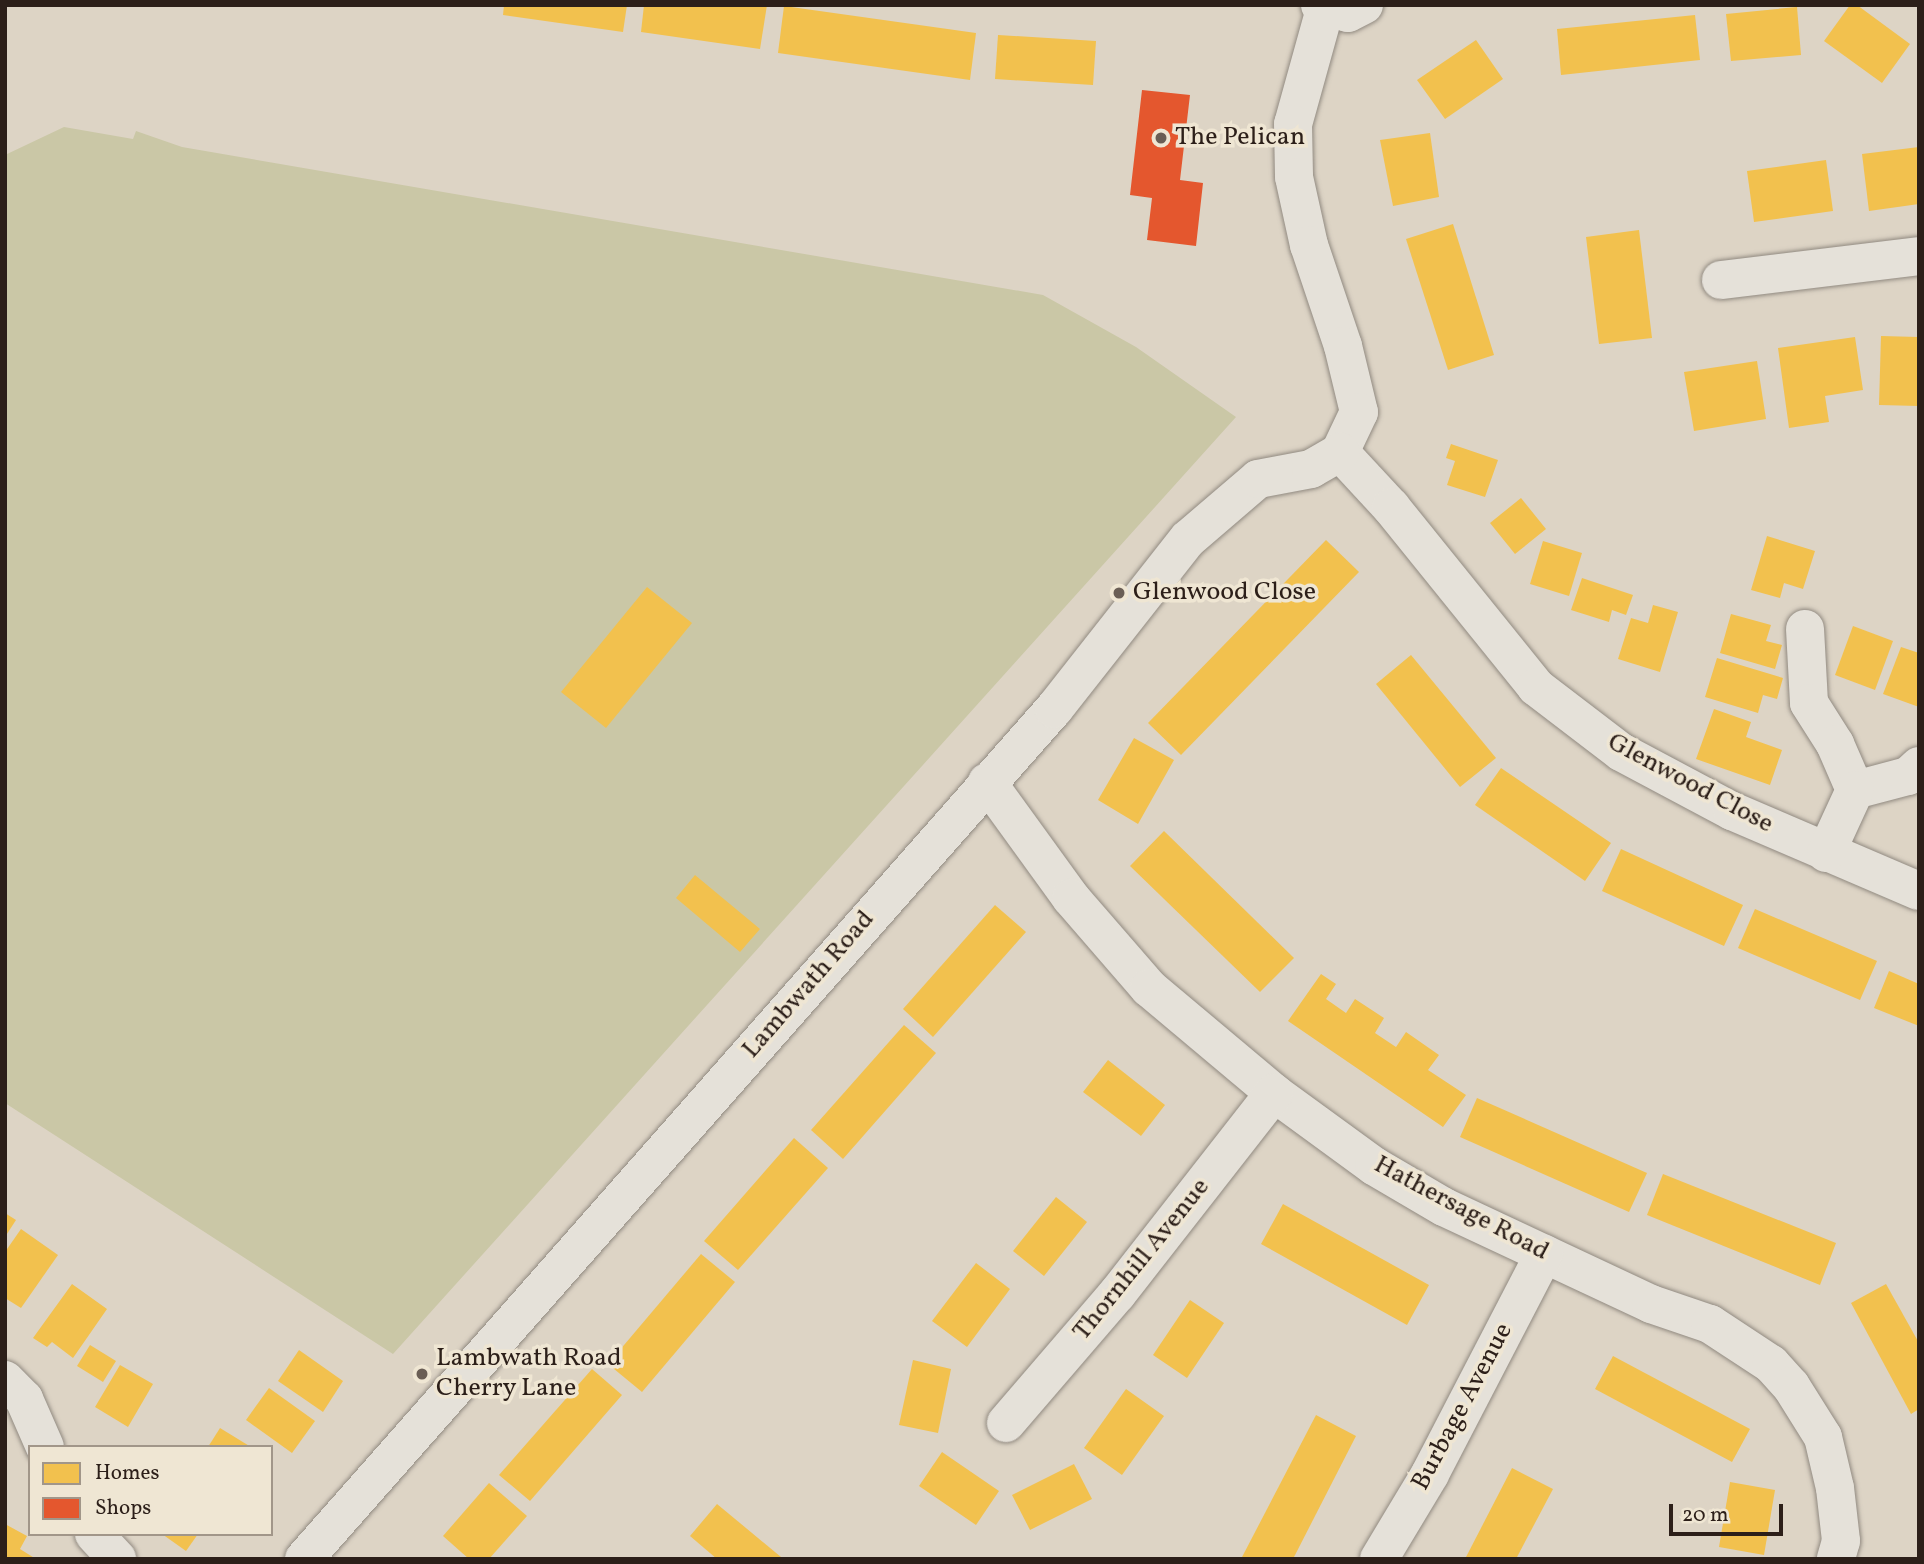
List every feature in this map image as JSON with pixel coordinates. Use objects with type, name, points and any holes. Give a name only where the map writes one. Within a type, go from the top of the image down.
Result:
[{"type":"street","points":[[1340,452],[1359,412],[1343,346],[1309,245],[1294,177],[1293,124],[1322,7],[1348,13],[1364,5]]},
{"type":"street","points":[[1721,280],[1919,256]]},
{"type":"street","name":"Lambwath Road","points":[[304,1559],[1054,709],[1188,539],[1258,479],[1311,469],[1340,452]]},
{"type":"street","name":"Glenwood Close","points":[[1340,452],[1391,507],[1536,687],[1621,752],[1732,811],[1919,891]]},
{"type":"street","points":[[1805,629],[1809,703],[1835,744],[1855,790]]},
{"type":"street","points":[[1826,853],[1855,790],[1913,771]]},
{"type":"street","name":"Hathersage Road","points":[[987,782],[1071,898],[1149,988],[1273,1093],[1374,1166],[1444,1207],[1651,1304],[1710,1324],[1771,1364],[1791,1386],[1823,1437],[1837,1501],[1841,1541],[1836,1559]]},
{"type":"street","name":"Thornhill Avenue","points":[[1006,1423],[1117,1294],[1273,1093]]},
{"type":"street","name":"Burbage Avenue","points":[[1379,1559],[1430,1474],[1544,1254]]},
{"type":"street","points":[[5,1380],[24,1399],[45,1445]]},
{"type":"street","points":[[96,1536],[117,1559]]},
{"type":"shaded area","points":[[64,127],[133,139],[136,131],[182,147],[1043,295],[1136,347],[1236,417],[393,1354],[5,1103],[5,155]]},
{"type":"building: Homes","points":[[504,5],[627,5],[623,32],[503,15]]},
{"type":"building: Homes","points":[[644,5],[767,5],[760,49],[641,32]]},
{"type":"building: Homes","points":[[1850,5],[1857,5],[1910,44],[1882,83],[1824,41]]},
{"type":"building: Homes","points":[[784,6],[976,33],[970,80],[778,53]]},
{"type":"building: Homes","points":[[1797,7],[1801,55],[1731,61],[1726,14]]},
{"type":"building: Homes","points":[[1695,15],[1700,60],[1561,75],[1557,29]]},
{"type":"building: Homes","points":[[998,35],[1096,41],[1093,85],[995,79]]},
{"type":"building: Homes","points":[[1476,40],[1503,79],[1445,119],[1417,80]]},
{"type":"building: Homes","points":[[1430,133],[1439,197],[1393,206],[1380,140]]},
{"type":"building: Homes","points":[[1919,147],[1919,204],[1869,211],[1862,154]]},
{"type":"building: Homes","points":[[1826,160],[1833,211],[1754,222],[1747,171]]},
{"type":"building: Homes","points":[[1453,224],[1494,355],[1448,370],[1406,239]]},
{"type":"building: Homes","points":[[1639,230],[1652,338],[1599,344],[1586,237]]},
{"type":"building: Homes","points":[[1881,336],[1919,337],[1919,406],[1879,405]]},
{"type":"building: Homes","points":[[1855,337],[1863,390],[1825,396],[1829,422],[1789,428],[1778,348]]},
{"type":"building: Homes","points":[[1757,361],[1766,419],[1694,431],[1684,372]]},
{"type":"building: Homes","points":[[1451,444],[1498,460],[1485,497],[1447,485],[1455,461],[1446,458]]},
{"type":"building: Homes","points":[[1521,498],[1546,529],[1515,554],[1490,523]]},
{"type":"building: Homes","points":[[1767,536],[1815,551],[1803,589],[1784,583],[1780,598],[1751,590]]},
{"type":"building: Homes","points":[[1326,540],[1359,572],[1181,755],[1148,723]]},
{"type":"building: Homes","points":[[1543,541],[1582,553],[1569,596],[1530,584]]},
{"type":"building: Homes","points":[[1582,578],[1633,595],[1626,615],[1612,610],[1609,622],[1571,610]]},
{"type":"building: Homes","points":[[647,587],[692,623],[606,728],[561,692]]},
{"type":"building: Homes","points":[[1653,605],[1678,612],[1660,672],[1618,659],[1631,618],[1648,623]]},
{"type":"building: Homes","points":[[1731,614],[1771,625],[1766,641],[1782,645],[1775,669],[1720,653]]},
{"type":"building: Homes","points":[[1853,626],[1893,641],[1875,690],[1835,675]]},
{"type":"building: Homes","points":[[1901,647],[1919,653],[1919,707],[1883,694]]},
{"type":"building: Homes","points":[[1411,655],[1496,758],[1460,787],[1376,684]]},
{"type":"building: Homes","points":[[1717,658],[1783,678],[1777,699],[1763,695],[1758,713],[1705,697]]},
{"type":"building: Homes","points":[[1714,709],[1751,722],[1746,737],[1782,750],[1770,785],[1696,759]]},
{"type":"building: Homes","points":[[1134,738],[1174,760],[1138,824],[1098,800]]},
{"type":"building: Homes","points":[[1501,768],[1611,843],[1585,881],[1475,805]]},
{"type":"building: Homes","points":[[1164,831],[1294,958],[1260,992],[1130,866]]},
{"type":"building: Homes","points":[[1621,849],[1743,905],[1724,946],[1602,891]]},
{"type":"building: Homes","points":[[695,875],[760,929],[740,952],[676,898]]},
{"type":"building: Homes","points":[[995,905],[1026,932],[933,1037],[903,1009]]},
{"type":"building: Homes","points":[[1755,909],[1877,961],[1860,1000],[1738,948]]},
{"type":"building: Homes","points":[[1889,971],[1919,984],[1919,1026],[1874,1008]]},
{"type":"building: Homes","points":[[1321,974],[1336,984],[1326,999],[1346,1013],[1355,999],[1384,1018],[1375,1033],[1396,1047],[1406,1032],[1439,1055],[1428,1070],[1466,1095],[1443,1127],[1288,1021]]},
{"type":"building: Homes","points":[[904,1025],[936,1053],[843,1159],[811,1130]]},
{"type":"building: Homes","points":[[1108,1060],[1165,1105],[1141,1136],[1083,1092]]},
{"type":"building: Homes","points":[[1477,1098],[1647,1173],[1629,1212],[1460,1137]]},
{"type":"building: Homes","points":[[794,1138],[828,1168],[738,1270],[704,1241]]},
{"type":"building: Homes","points":[[1663,1174],[1836,1243],[1820,1285],[1647,1215]]},
{"type":"building: Homes","points":[[1056,1197],[1087,1222],[1044,1276],[1013,1251]]},
{"type":"building: Homes","points":[[1283,1204],[1429,1285],[1407,1325],[1261,1244]]},
{"type":"building: Homes","points":[[5,1213],[16,1220],[5,1237]]},
{"type":"building: Homes","points":[[21,1229],[58,1255],[21,1308],[5,1298],[5,1252]]},
{"type":"building: Homes","points":[[701,1254],[735,1282],[642,1392],[608,1364]]},
{"type":"building: Homes","points":[[976,1263],[1010,1289],[967,1347],[932,1321]]},
{"type":"building: Homes","points":[[72,1284],[107,1309],[73,1358],[52,1342],[47,1347],[33,1338]]},
{"type":"building: Homes","points":[[1886,1284],[1919,1343],[1919,1409],[1911,1414],[1851,1303]]},
{"type":"building: Homes","points":[[1190,1300],[1224,1323],[1187,1378],[1153,1355]]},
{"type":"building: Homes","points":[[90,1345],[116,1361],[103,1382],[77,1366]]},
{"type":"building: Homes","points":[[299,1350],[343,1381],[323,1412],[278,1381]]},
{"type":"building: Homes","points":[[1613,1356],[1750,1429],[1732,1462],[1595,1389]]},
{"type":"building: Homes","points":[[913,1360],[951,1369],[938,1433],[899,1425]]},
{"type":"building: Homes","points":[[120,1365],[153,1384],[128,1427],[95,1407]]},
{"type":"building: Homes","points":[[592,1369],[622,1395],[530,1501],[499,1475]]},
{"type":"building: Homes","points":[[269,1388],[315,1421],[292,1453],[246,1420]]},
{"type":"building: Homes","points":[[1126,1389],[1164,1416],[1122,1475],[1084,1448]]},
{"type":"building: Homes","points":[[1316,1415],[1356,1436],[1293,1559],[1241,1559]]},
{"type":"building: Homes","points":[[220,1428],[248,1445],[209,1445]]},
{"type":"building: Homes","points":[[942,1452],[999,1491],[976,1525],[919,1486]]},
{"type":"building: Homes","points":[[1074,1464],[1092,1499],[1030,1530],[1012,1495]]},
{"type":"building: Homes","points":[[1512,1468],[1553,1489],[1516,1559],[1465,1559]]},
{"type":"building: Homes","points":[[1730,1482],[1775,1490],[1764,1555],[1719,1547]]},
{"type":"building: Homes","points":[[489,1483],[527,1516],[489,1559],[469,1559],[443,1536]]},
{"type":"building: Homes","points":[[717,1504],[781,1557],[717,1559],[690,1536]]},
{"type":"building: Homes","points":[[5,1524],[27,1536],[20,1549],[36,1559],[5,1559]]},
{"type":"building: Homes","points":[[165,1536],[197,1536],[186,1551]]},
{"type":"building: Shops","name":"The Pelican","points":[[1142,90],[1190,95],[1180,180],[1203,183],[1196,246],[1147,240],[1152,198],[1130,195]]},
{"type":"place","name":"The Pelican","points":[[1161,138]]},
{"type":"place","name":"Glenwood Close","points":[[1119,593]]},
{"type":"place","name":"Lambwath Road Cherry Lane","points":[[422,1374]]}]
